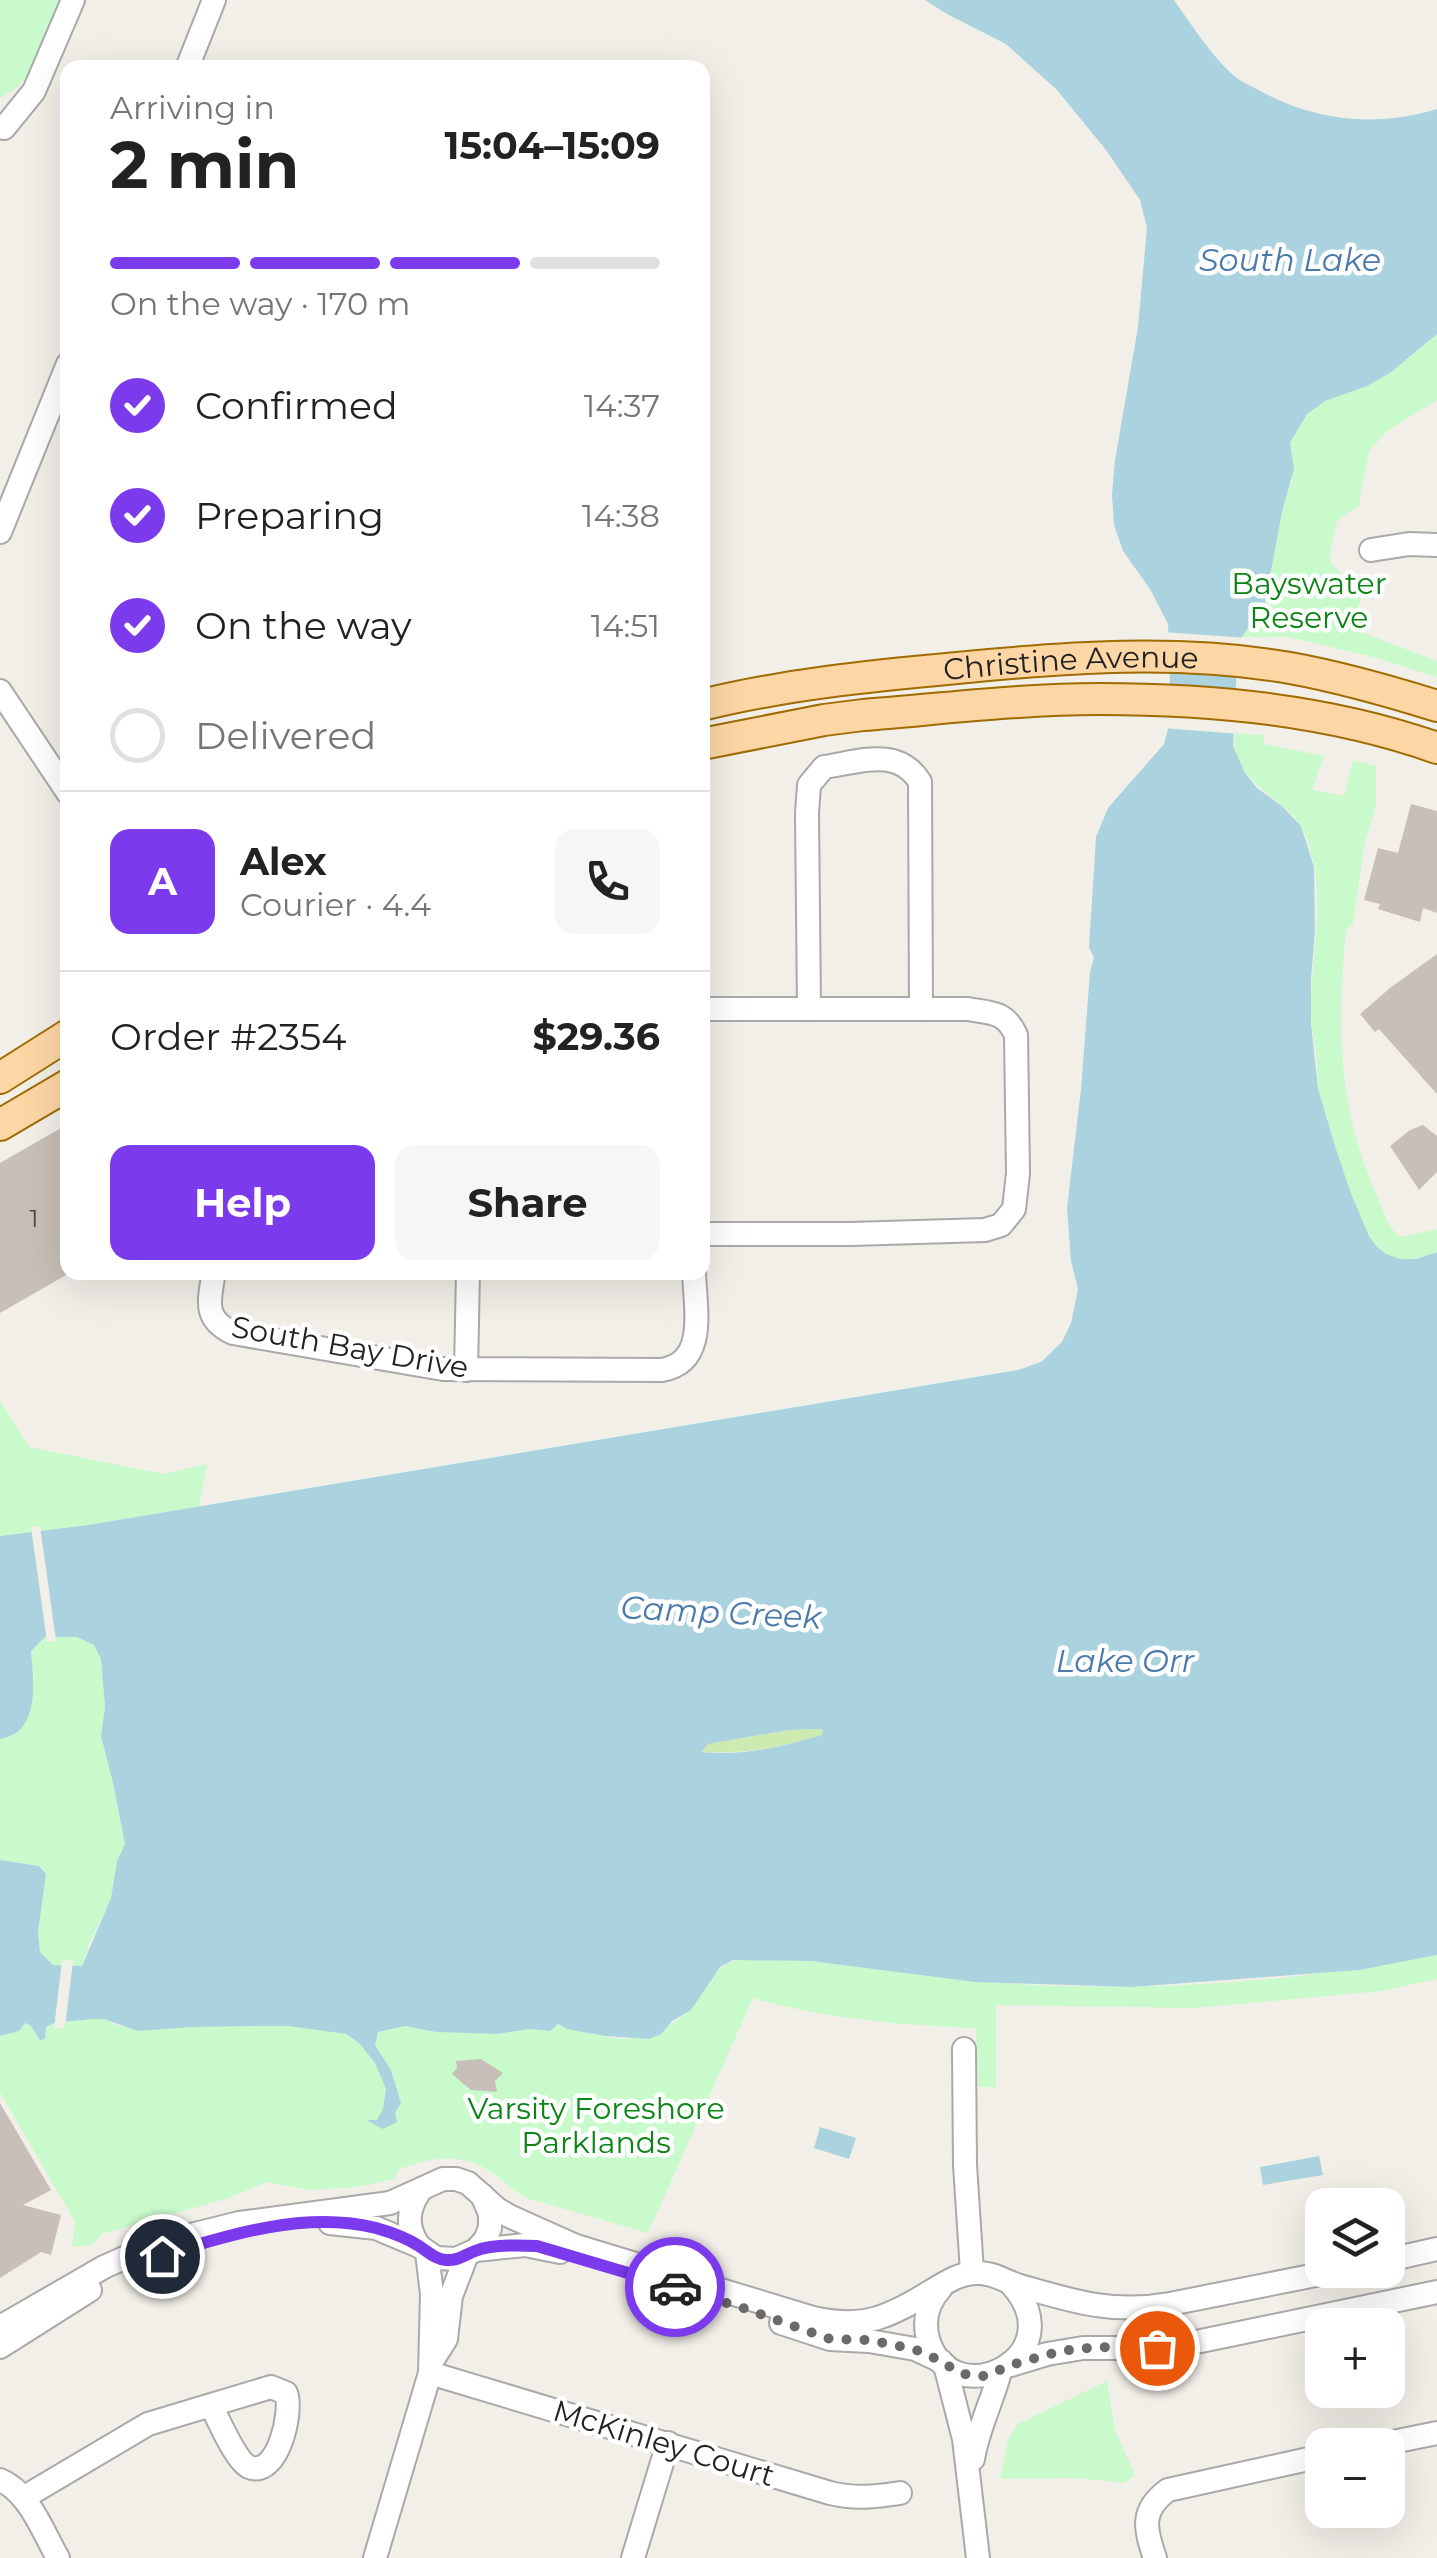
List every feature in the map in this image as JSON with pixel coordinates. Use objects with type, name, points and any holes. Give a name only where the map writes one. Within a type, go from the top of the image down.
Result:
[{"type":"main road","name":"Christine Avenue","points":[[710,703],[864,675],[1147,656],[1259,664],[1341,679],[1437,706]]},
{"type":"main road","name":"Christine Avenue","points":[[710,742],[862,715],[1077,700],[1144,700],[1256,707],[1356,724],[1437,748]]},
{"type":"main road","points":[[0,1078],[60,1040]]},
{"type":"main road","points":[[0,1125],[60,1090]]},
{"type":"street","points":[[4,128],[34,91],[73,0]]},
{"type":"street","points":[[190,60],[214,0]]},
{"type":"street","points":[[0,532],[60,384]]},
{"type":"street","points":[[1370,550],[1408,544],[1437,545]]},
{"type":"street","points":[[0,691],[60,781]]},
{"type":"street","points":[[810,1009],[809,786],[824,767],[882,758],[900,761],[913,770],[920,782],[920,1009]]},
{"type":"street","points":[[710,1009],[968,1009],[1000,1015],[1010,1022],[1016,1035],[1018,1173],[1014,1209],[1002,1225],[985,1230],[710,1234]]},
{"type":"street","name":"South Bay Drive","points":[[213,1280],[210,1309],[213,1320],[233,1332],[443,1370],[674,1368],[684,1362],[693,1347],[694,1280]]},
{"type":"street","points":[[466,1370],[468,1280]]},
{"type":"street","points":[[964,2049],[965,2165],[972,2272]]},
{"type":"street","points":[[0,2327],[104,2267],[149,2248],[240,2223],[374,2207],[443,2179],[468,2183],[496,2209],[576,2246],[836,2323],[858,2324],[875,2319],[972,2272],[1084,2304],[1118,2309],[1146,2308],[1305,2277]]},
{"type":"street","points":[[375,2558],[431,2367],[446,2339],[451,2296],[471,2254],[485,2240],[490,2228],[490,2214],[479,2190]]},
{"type":"street","points":[[420,2191],[409,2212],[409,2224],[423,2250],[432,2294],[431,2367]]},
{"type":"street","points":[[0,2347],[90,2290],[133,2268],[202,2243],[310,2223],[376,2228],[446,2260],[537,2246],[743,2308],[819,2336],[914,2349],[972,2376],[986,2376],[1047,2354],[1083,2348],[1157,2348],[1200,2342],[1437,2292]]},
{"type":"street","points":[[1405,2256],[1437,2249]]},
{"type":"street","points":[[946,2283],[928,2306],[927,2336],[943,2363],[964,2439],[978,2558]]},
{"type":"street","points":[[969,2477],[983,2416],[1005,2368],[1022,2354],[1028,2339],[1028,2308],[1010,2283]]},
{"type":"street","points":[[0,2338],[27,2322],[40,2322]]},
{"type":"street","name":"McKinley Court","points":[[431,2367],[849,2498],[900,2494]]},
{"type":"street","points":[[23,2498],[137,2429],[210,2405]]},
{"type":"street","points":[[1405,2440],[1437,2433]]},
{"type":"street","points":[[633,2558],[668,2443]]},
{"type":"street","points":[[1155,2558],[1147,2521],[1150,2508],[1168,2490],[1305,2460]]},
{"type":"street","points":[[0,2480],[23,2498],[58,2558]]},
{"type":"green space","points":[[0,0],[59,0],[27,76],[0,98]]},
{"type":"green space","name":"Bayswater Reserve","points":[[1437,334],[1437,400],[1386,432],[1369,451],[1359,505],[1337,521],[1329,559],[1361,599],[1353,629],[1437,661],[1437,677],[1289,637],[1242,637],[1265,603],[1282,511],[1292,480],[1290,443],[1307,414],[1325,401],[1390,373]]},
{"type":"green space","points":[[1235,733],[1264,735],[1264,744],[1324,756],[1312,790],[1344,796],[1353,760],[1376,766],[1376,807],[1365,841],[1353,924],[1346,929],[1341,1033],[1347,1099],[1364,1165],[1387,1220],[1402,1237],[1437,1229],[1437,1252],[1405,1259],[1385,1254],[1375,1244],[1355,1205],[1336,1154],[1318,1086],[1311,1017],[1317,902],[1314,864],[1304,832],[1293,816],[1240,764]]},
{"type":"green space","points":[[0,1401],[29,1447],[163,1474],[207,1464],[199,1507],[0,1536]]},
{"type":"green space","points":[[45,1637],[77,1637],[94,1645],[101,1659],[105,1707],[101,1736],[125,1844],[117,1861],[111,1898],[82,1966],[53,1965],[40,1952],[38,1932],[45,1874],[39,1866],[0,1860],[0,1739],[16,1734],[34,1681],[31,1650]]},
{"type":"green space","points":[[824,1730],[823,1735],[777,1747],[700,1752],[707,1744]]},
{"type":"green space","name":"Varsity Foreshore Parklands","points":[[1437,1955],[1437,1979],[1382,1991],[1195,2008],[996,2005],[996,2087],[978,2087],[976,2028],[863,2020],[753,1998],[648,2233],[530,2199],[480,2165],[446,2158],[411,2165],[399,2169],[395,2179],[357,2187],[310,2190],[266,2182],[229,2198],[102,2234],[92,2245],[72,2247],[75,2222],[0,2092],[0,2036],[19,2031],[25,2023],[39,2041],[46,2027],[55,2023],[93,2019],[118,2026],[288,2026],[346,2034],[359,2043],[375,2063],[386,2089],[383,2110],[377,2120],[369,2120],[383,2129],[401,2103],[391,2070],[375,2045],[378,2033],[405,2026],[436,2032],[497,2034],[530,2029],[549,2031],[558,2024],[609,2037],[634,2038],[682,2016],[718,1971],[739,1960],[798,1960],[1032,1985],[1148,1986],[1323,1973]]},
{"type":"green space","points":[[1107,2381],[1115,2430],[1135,2475],[1124,2483],[1076,2478],[1000,2479],[1008,2440],[1018,2424]]},
{"type":"water","name":"Lake Orr","points":[[925,0],[1174,0],[1228,70],[1285,103],[1349,119],[1393,118],[1437,109],[1437,334],[1390,373],[1325,401],[1307,414],[1290,443],[1294,469],[1265,603],[1238,647],[1233,746],[1257,788],[1301,826],[1314,867],[1311,1023],[1318,1089],[1350,1191],[1369,1236],[1386,1254],[1416,1259],[1437,1252],[1437,1955],[1359,1970],[1131,1987],[975,1982],[811,1961],[733,1960],[720,1967],[691,2010],[649,2039],[605,2036],[558,2024],[550,2031],[530,2029],[497,2034],[436,2032],[405,2026],[378,2032],[375,2045],[391,2070],[401,2103],[395,2113],[397,2122],[383,2129],[366,2120],[377,2120],[386,2089],[375,2063],[346,2034],[288,2026],[138,2031],[93,2019],[54,2023],[46,2027],[45,2038],[40,2041],[25,2023],[19,2031],[0,2036],[0,1860],[39,1866],[46,1874],[38,1932],[40,1952],[53,1965],[82,1966],[111,1898],[117,1861],[125,1844],[101,1736],[105,1707],[101,1659],[94,1645],[77,1637],[45,1637],[31,1651],[33,1695],[28,1716],[15,1734],[0,1739],[0,1536],[88,1525],[1018,1370],[1041,1362],[1062,1342],[1071,1323],[1078,1289],[1071,1261],[1067,1208],[1094,958],[1089,947],[1096,837],[1108,808],[1164,744],[1168,729],[1168,624],[1150,589],[1123,551],[1114,525],[1112,495],[1138,327],[1147,228],[1140,200],[1057,90],[1006,44]],"holes":[[[789,1730],[823,1730],[822,1735],[762,1750],[701,1752],[708,1744]]]},
{"type":"water","points":[[820,2127],[856,2138],[849,2159],[814,2148]]},
{"type":"water","points":[[1319,2156],[1323,2175],[1263,2185],[1260,2167]]},
{"type":"pier","points":[[1163,632],[1247,638],[1241,677],[1165,673]]},
{"type":"pier","points":[[1165,684],[1241,689],[1240,734],[1163,728]]},
{"type":"pier","points":[[40,1526],[56,1641],[47,1642],[31,1527]]},
{"type":"pier","points":[[62,1960],[73,1961],[65,2027],[54,2029]]},
{"type":"building","points":[[1411,804],[1437,811],[1437,913],[1423,908],[1420,922],[1378,909],[1380,904],[1364,900],[1378,848],[1398,853]]},
{"type":"building","points":[[1437,954],[1437,1094],[1379,1029],[1375,1032],[1360,1014]]},
{"type":"building","points":[[1423,1125],[1437,1136],[1437,1172],[1419,1190],[1390,1146]]},
{"type":"building","points":[[60,1129],[60,1279],[0,1313],[0,1163]]},
{"type":"building","points":[[481,2059],[503,2073],[495,2081],[497,2092],[471,2090],[452,2074],[457,2068],[456,2061]]},
{"type":"building","points":[[0,2103],[51,2190],[23,2205],[61,2215],[51,2255],[41,2252],[0,2278]]},
{"type":"way so far","points":[[675,2287],[830,2339],[869,2340],[914,2349],[972,2376],[986,2376],[1061,2351],[1157,2348]]},
{"type":"route","points":[[162,2256],[269,2228],[331,2223],[376,2228],[446,2260],[466,2257],[476,2250],[537,2246],[675,2287]]},
{"type":"water label","name":"South Lake","points":[[1290,259]]},
{"type":"water label","name":"Camp Creek","points":[[721,1612]]}]
